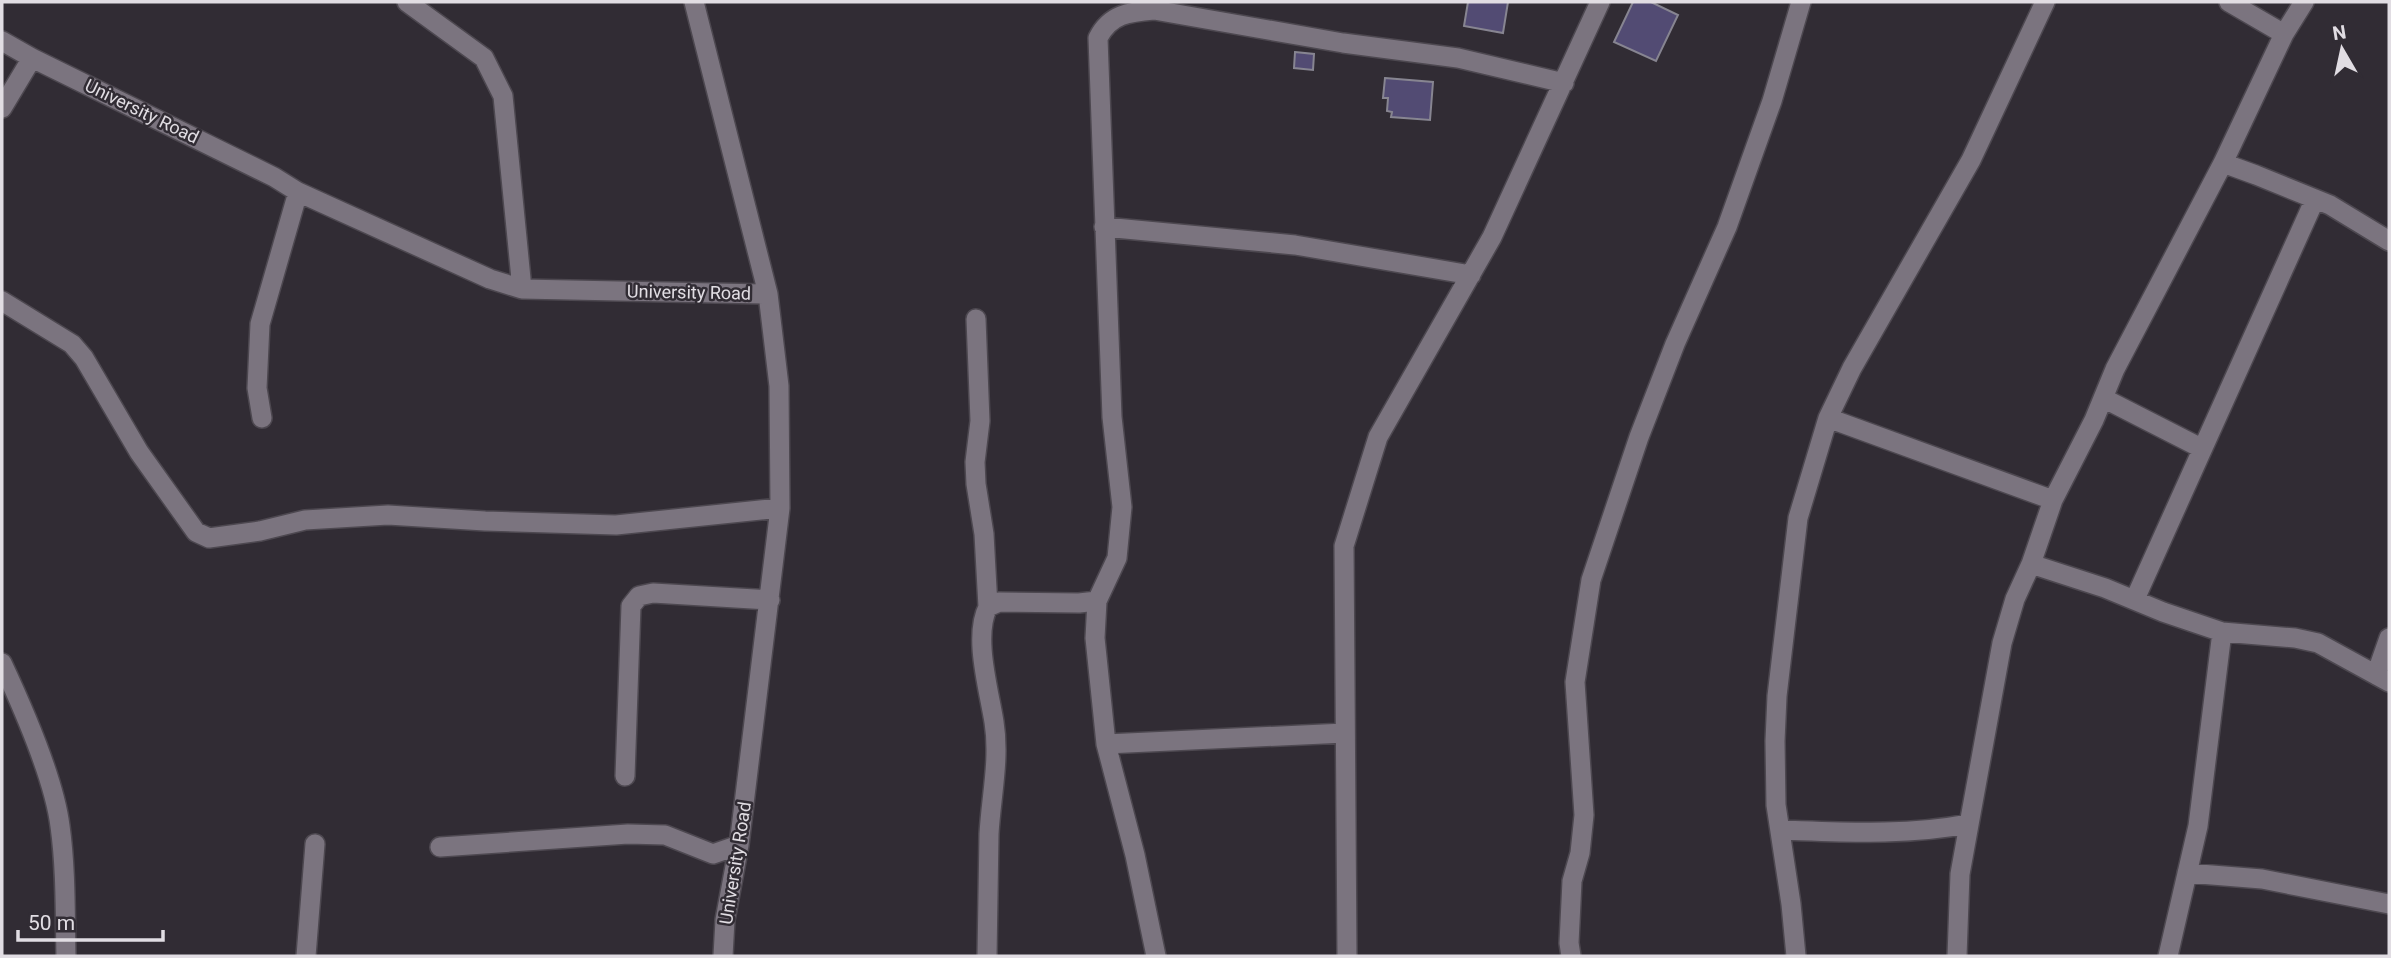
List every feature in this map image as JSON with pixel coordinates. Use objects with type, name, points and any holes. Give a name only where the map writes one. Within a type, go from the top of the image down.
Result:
[{"type":"street","points":[[407,2],[484,58],[503,96],[522,289]]},
{"type":"street","points":[[694,2],[768,295]]},
{"type":"street","points":[[1347,956],[1343,546],[1378,437],[1492,237],[1600,2]]},
{"type":"street","points":[[1571,956],[1569,943],[1572,881],[1580,853],[1584,815],[1575,682],[1591,580],[1639,437],[1675,344],[1727,227],[1772,101],[1801,2]]},
{"type":"street","points":[[1796,956],[1776,805],[1777,696],[1798,518],[1828,418],[1852,368],[1971,160],[2045,2]]},
{"type":"street","points":[[2230,2],[2284,34]]},
{"type":"street","points":[[1956,956],[1959,874],[2002,643],[2015,599],[2031,564],[2053,500],[2115,369],[2223,163],[2284,34],[2304,2]]},
{"type":"street","points":[[1156,956],[1135,855],[1106,744],[1095,638],[1097,601],[1116,558],[1122,507],[1112,417],[1098,38],[1104,27],[1116,17],[1154,6],[1343,43],[1458,58],[1564,83]]},
{"type":"street","name":"University Road","points":[[2,41],[274,177],[298,192],[489,279],[522,289],[768,295],[779,386],[780,508],[739,845],[725,920],[723,956]]},
{"type":"street","points":[[2,108],[32,58]]},
{"type":"street","points":[[2223,163],[2330,205],[2389,242]]},
{"type":"street","points":[[262,418],[257,388],[260,324],[298,192]]},
{"type":"street","points":[[2135,599],[2315,199]]},
{"type":"street","points":[[1104,227],[1295,245],[1471,275]]},
{"type":"street","points":[[2,301],[72,344],[84,358],[139,452],[196,532],[209,538],[260,531],[305,520],[388,515],[616,525],[780,508]]},
{"type":"street","points":[[976,319],[979,421],[975,462],[984,534],[988,607],[983,617],[983,636],[986,681],[994,725],[995,771],[989,832],[987,956]]},
{"type":"street","points":[[2103,398],[2201,448]]},
{"type":"street","points":[[1828,418],[2053,500]]},
{"type":"street","points":[[2031,564],[2222,632],[2295,638],[2318,643],[2383,678],[2389,638]]},
{"type":"street","points":[[625,776],[631,606],[639,597],[653,593],[769,600]]},
{"type":"street","points":[[988,607],[1011,601],[1097,601]]},
{"type":"street","points":[[2168,956],[2198,826],[2222,632]]},
{"type":"street","points":[[2,663],[38,751],[60,825],[66,956]]},
{"type":"street","points":[[1106,744],[1345,733]]},
{"type":"street","points":[[1780,830],[1919,832],[1968,824]]},
{"type":"street","points":[[440,847],[628,834],[665,835],[713,854],[739,845]]},
{"type":"street","points":[[306,956],[315,844]]},
{"type":"street","points":[[2187,873],[2262,879],[2389,904]]},
{"type":"building","points":[[1468,2],[1508,2],[1503,33],[1464,26]]},
{"type":"building","points":[[1633,2],[1651,2],[1678,15],[1656,61],[1614,42]]},
{"type":"building","points":[[1295,52],[1314,54],[1313,70],[1294,68]]},
{"type":"building","points":[[1385,78],[1433,82],[1430,120],[1391,117],[1392,112],[1387,111],[1388,98],[1383,98]]}]
